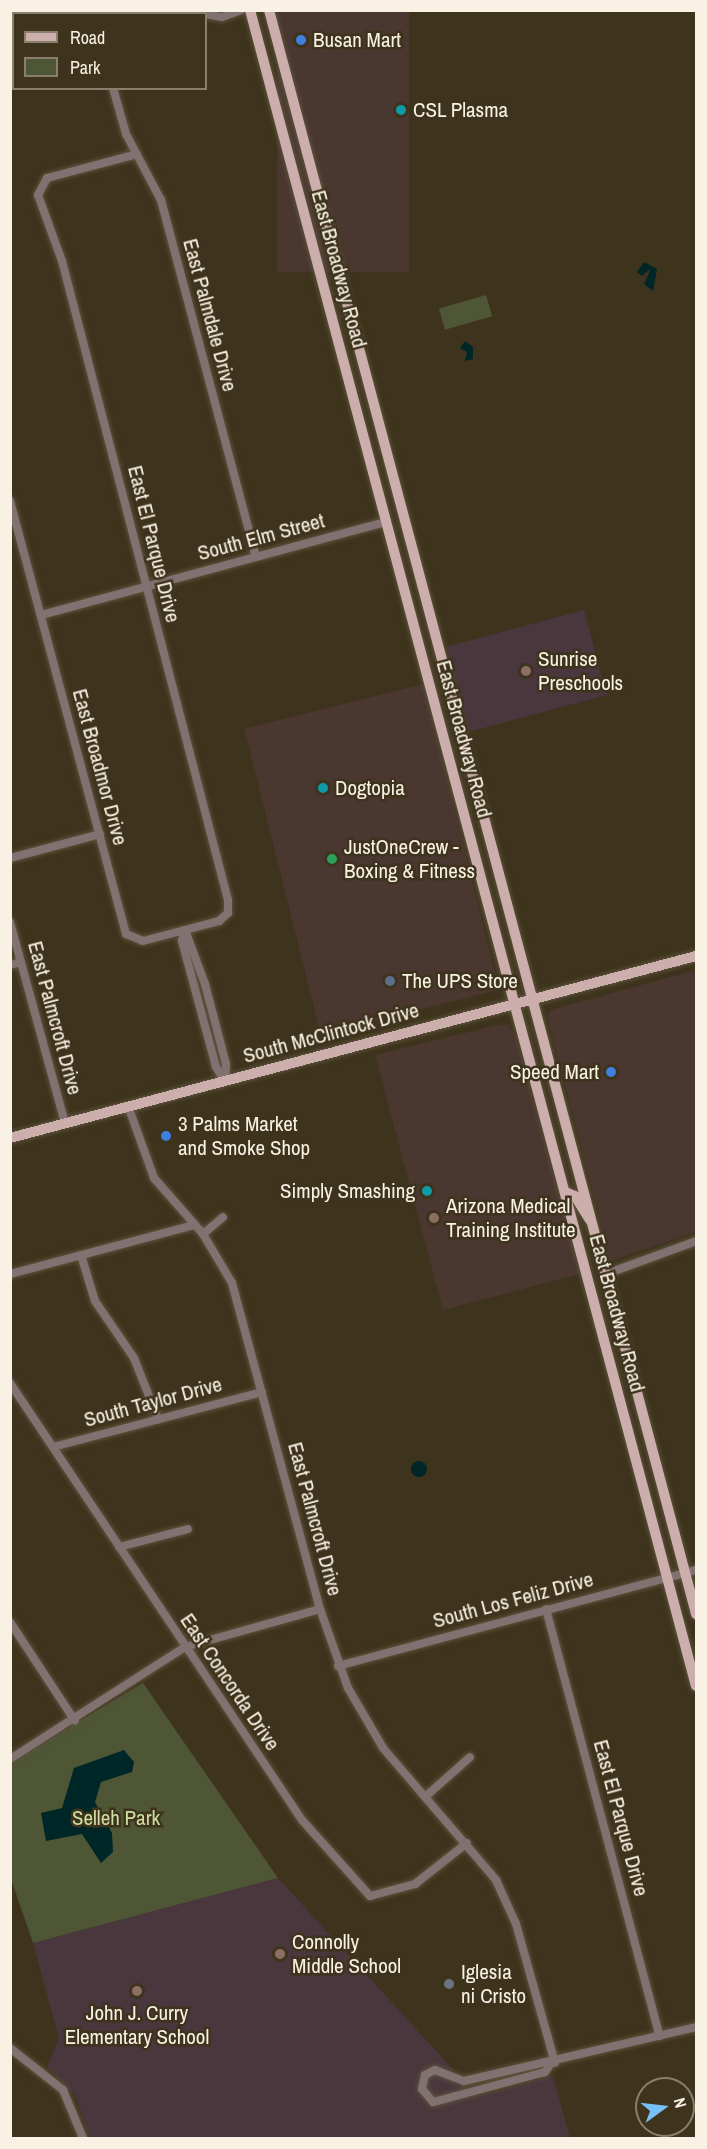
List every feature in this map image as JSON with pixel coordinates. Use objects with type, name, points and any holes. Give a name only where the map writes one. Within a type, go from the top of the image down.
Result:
[{"type":"main road","name":"East Broadway Road","points":[[250,10],[696,1686]]},
{"type":"main road","name":"East Broadway Road","points":[[269,10],[606,1274],[691,1571],[696,1614]]},
{"type":"main road","points":[[317,264],[336,261]]},
{"type":"main road","points":[[386,522],[405,517]]},
{"type":"main road","points":[[449,758],[467,753]]},
{"type":"main road","name":"South McClintock Drive","points":[[10,1138],[696,956]]},
{"type":"main road","points":[[565,1192],[575,1196],[592,1222]]},
{"type":"main road","points":[[590,1286],[606,1274]]},
{"type":"street","points":[[209,13],[222,17],[242,10]]},
{"type":"street","name":"East Palmdale Drive","points":[[114,90],[137,154],[161,200],[256,557]]},
{"type":"street","name":"East El Parque Drive","points":[[137,154],[39,185],[228,913]]},
{"type":"street","name":"East Broadmor Drive","points":[[10,501],[129,937],[139,942],[185,930],[228,913]]},
{"type":"street","name":"South Elm Street","points":[[41,615],[386,522]]},
{"type":"street","points":[[10,858],[100,834]]},
{"type":"street","name":"East Palmcroft Drive","points":[[10,922],[64,1123]]},
{"type":"street","points":[[185,930],[185,952],[225,1081]]},
{"type":"street","points":[[10,965],[21,962]]},
{"type":"street","name":"East Palmcroft Drive","points":[[128,1107],[154,1178],[203,1234],[232,1283],[320,1609],[338,1666],[359,1712],[425,1797],[467,1843],[512,1913],[552,2064]]},
{"type":"street","points":[[203,1234],[223,1217]]},
{"type":"street","points":[[10,1274],[194,1225]]},
{"type":"street","points":[[606,1274],[696,1241]]},
{"type":"street","points":[[81,1255],[95,1301],[134,1358],[158,1419]]},
{"type":"street","name":"East Concorda Drive","points":[[10,1383],[302,1820],[370,1896],[415,1884],[467,1843]]},
{"type":"street","name":"South Taylor Drive","points":[[53,1447],[262,1392]]},
{"type":"street","points":[[119,1547],[188,1528]]},
{"type":"street","name":"South Los Feliz Drive","points":[[338,1666],[691,1571]]},
{"type":"street","points":[[10,1759],[75,1721],[185,1647],[320,1609]]},
{"type":"street","name":"East El Parque Drive","points":[[546,1609],[660,2036]]},
{"type":"street","points":[[10,1622],[75,1721]]},
{"type":"street","points":[[425,1797],[470,1757]]},
{"type":"street","points":[[552,2064],[545,2072],[433,2102],[422,2089],[425,2075],[435,2070],[459,2082],[541,2061],[552,2064],[696,2027]]},
{"type":"street","points":[[10,2048],[63,2090],[83,2139]]},
{"type":"shaded area","points":[[277,11],[409,11],[409,272],[277,272]]},
{"type":"shaded area","name":"Sunrise Preschools","points":[[584,610],[607,695],[470,732],[447,647]]},
{"type":"shaded area","points":[[423,684],[499,990],[321,1034],[244,729]]},
{"type":"shaded area","points":[[696,970],[696,1232],[611,1261],[547,1016],[551,1010]]},
{"type":"shaded area","points":[[498,1025],[508,1025],[515,1035],[580,1274],[443,1310],[375,1055]]},
{"type":"shaded area","points":[[278,1878],[461,2078],[470,2098],[553,2076],[570,2138],[90,2138],[75,2095],[47,2067],[59,2038],[33,1943]]},
{"type":"green space","points":[[486,295],[492,316],[445,330],[439,309]]},
{"type":"green space","name":"Selleh Park","points":[[143,1683],[278,1878],[33,1943],[11,1879],[10,1763]]},
{"type":"water","points":[[644,262],[657,269],[653,291],[644,284],[651,268],[642,276],[637,272]]},
{"type":"water","points":[[465,341],[473,347],[473,359],[465,361],[467,352],[460,348]]},
{"type":"water","points":[[419,1461],[427,1469],[419,1477],[411,1469]]},
{"type":"water","points":[[124,1750],[134,1762],[132,1772],[101,1782],[95,1802],[112,1833],[113,1852],[101,1863],[82,1834],[46,1841],[41,1813],[62,1808],[74,1768]]},
{"type":"place","name":"Busan Mart","points":[[301,40]]},
{"type":"place","name":"CSL Plasma","points":[[401,110]]},
{"type":"place","name":"Sunrise Preschools","points":[[526,671]]},
{"type":"place","name":"Dogtopia","points":[[323,788]]},
{"type":"place","name":"JustOneCrew - Boxing & Fitness","points":[[332,859]]},
{"type":"place","name":"The UPS Store","points":[[390,981]]},
{"type":"place","name":"Speed Mart","points":[[611,1072]]},
{"type":"place","name":"3 Palms Market and Smoke Shop","points":[[166,1136]]},
{"type":"place","name":"Simply Smashing","points":[[427,1191]]},
{"type":"place","name":"Arizona Medical Training Institute","points":[[434,1218]]},
{"type":"place","name":"Connolly Middle School","points":[[280,1954]]},
{"type":"place","name":"Iglesia ni Cristo","points":[[449,1984]]},
{"type":"place","name":"John J. Curry Elementary School","points":[[137,1991]]}]
